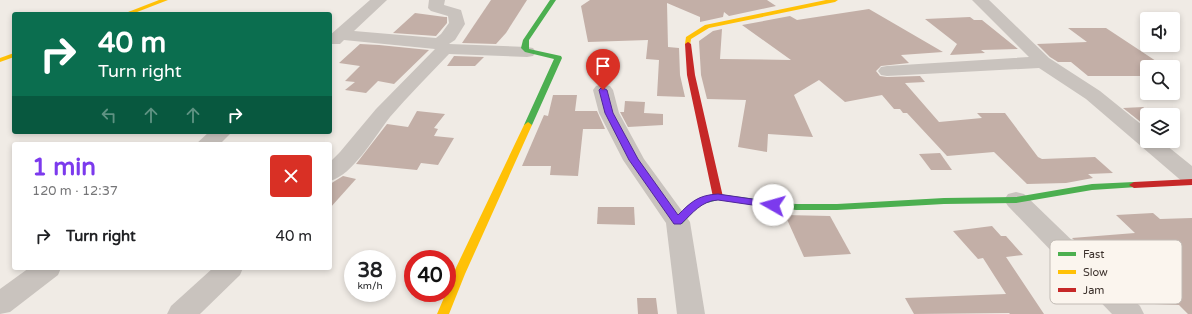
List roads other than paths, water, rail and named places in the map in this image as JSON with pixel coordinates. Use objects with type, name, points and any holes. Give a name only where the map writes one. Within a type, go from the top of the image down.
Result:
[{"type":"main road","points":[[132,12],[165,0]]},
{"type":"main road","points":[[443,314],[462,266],[557,61],[558,58],[527,52],[525,48],[526,40],[553,0]]},
{"type":"main road","points":[[718,197],[691,75],[688,38],[707,26],[835,0]]},
{"type":"main road","points":[[0,60],[12,56]]},
{"type":"main road","points":[[678,222],[697,202],[709,197],[796,207],[837,207],[944,201],[1016,200],[1092,188],[1192,182]]},
{"type":"street","points":[[336,39],[379,0]]},
{"type":"street","points":[[332,172],[348,157],[383,113],[449,36],[456,24],[455,13],[436,8],[436,0]]},
{"type":"street","points":[[980,0],[990,8],[1043,62],[1093,95],[1140,135]]},
{"type":"street","points":[[336,39],[527,52]]},
{"type":"street","points":[[886,71],[1043,62]]},
{"type":"street","points":[[603,90],[609,113],[634,160],[678,222],[691,314]]},
{"type":"street","points":[[210,142],[220,134]]},
{"type":"street","points":[[1156,148],[1192,178]]},
{"type":"street","points":[[1016,200],[1056,240]]},
{"type":"street","points":[[0,304],[45,270]]},
{"type":"street","points":[[181,314],[228,270]]},
{"type":"street","points":[[1120,304],[1130,314]]}]
